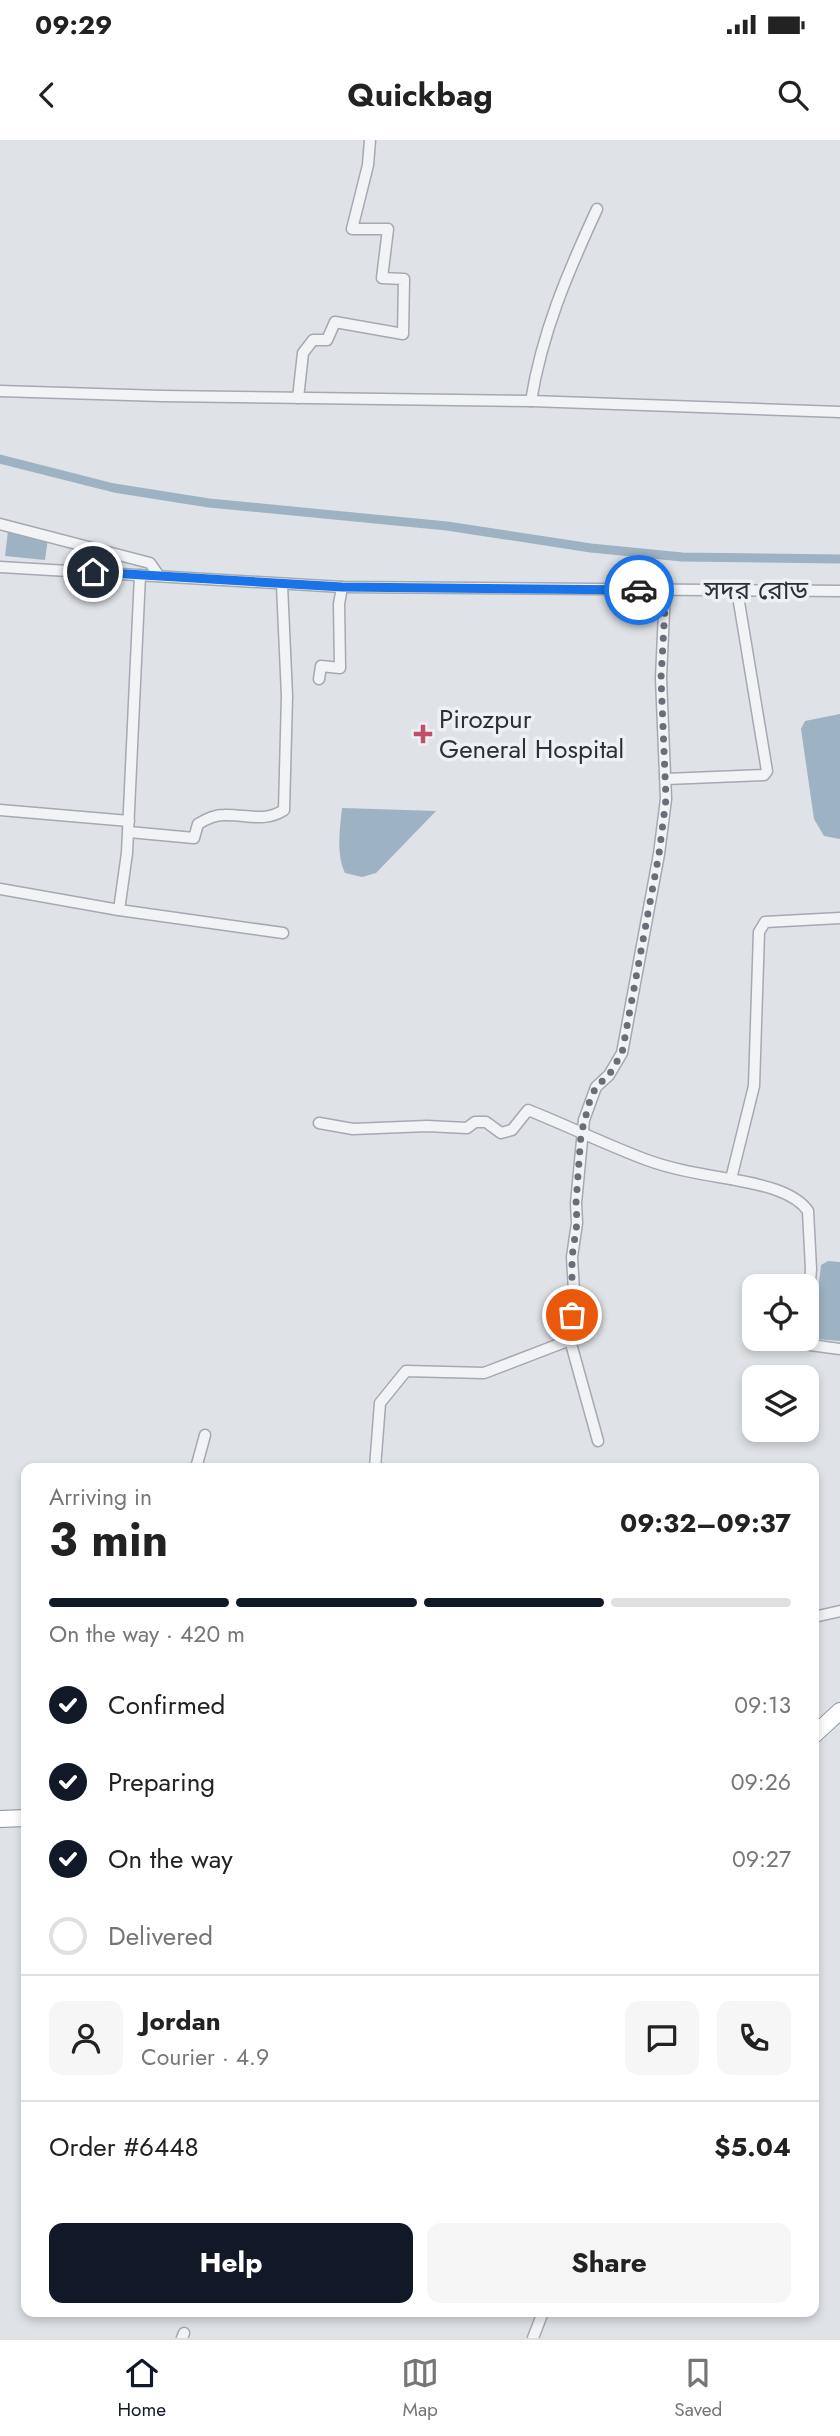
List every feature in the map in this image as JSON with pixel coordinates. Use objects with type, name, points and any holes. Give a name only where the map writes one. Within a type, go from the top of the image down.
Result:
[{"type":"highway","points":[[819,1730],[840,1711]]},
{"type":"highway","points":[[0,1819],[21,1818]]},
{"type":"street","points":[[298,398],[303,353],[313,340],[327,340],[335,322],[403,334],[404,279],[382,278],[388,229],[352,229],[368,165],[370,140]]},
{"type":"street","points":[[531,401],[536,370],[555,305],[597,209]]},
{"type":"street","points":[[0,391],[531,401],[840,412]]},
{"type":"street","points":[[0,524],[150,562],[159,576]]},
{"type":"street","name":"সদর রোড","points":[[0,567],[342,587],[840,590]]},
{"type":"street","points":[[119,910],[129,827],[140,575]]},
{"type":"street","points":[[0,810],[194,838],[198,824],[221,814],[261,818],[275,816],[284,810],[287,695],[282,585]]},
{"type":"street","points":[[319,679],[321,666],[340,668],[339,604],[342,587]]},
{"type":"street","points":[[598,1441],[570,1339],[572,1257],[577,1223],[581,1134],[596,1087],[609,1075],[622,1053],[663,825],[666,779],[661,678],[666,590]]},
{"type":"street","points":[[666,779],[764,775],[767,771],[737,590]]},
{"type":"street","points":[[0,889],[119,910],[283,933]]},
{"type":"street","points":[[731,1179],[754,1086],[759,932],[765,922],[840,918]]},
{"type":"street","points":[[319,1124],[353,1129],[428,1126],[467,1128],[475,1122],[486,1122],[501,1133],[512,1129],[528,1110],[646,1159],[678,1169],[760,1185],[804,1205],[808,1211],[811,1274]]},
{"type":"street","points":[[375,1463],[380,1403],[406,1371],[484,1373],[570,1339]]},
{"type":"street","points":[[819,1346],[840,1349]]},
{"type":"street","points":[[197,1463],[205,1435]]},
{"type":"street","points":[[819,1616],[840,1611]]},
{"type":"street","points":[[533,2338],[541,2317]]},
{"type":"water","points":[[8,531],[48,538],[45,560],[5,556]]},
{"type":"water","points":[[840,714],[840,839],[824,836],[814,819],[801,729],[805,721]]},
{"type":"water","points":[[342,808],[436,811],[376,873],[362,877],[345,873],[342,866],[339,841]]},
{"type":"water","points":[[828,1261],[840,1262],[840,1341],[819,1339],[821,1265]]},
{"type":"waterway","points":[[0,459],[114,488],[209,503],[447,526],[591,548],[682,557],[840,559]]},
{"type":"way so far","points":[[572,1315],[572,1257],[577,1223],[581,1134],[596,1087],[609,1075],[622,1053],[659,854],[666,799],[661,678],[666,590],[639,590]]},
{"type":"place","name":"Pirozpur General Hospital","points":[[423,734]]},
{"type":"route","points":[[93,572],[342,587],[639,590]]}]
